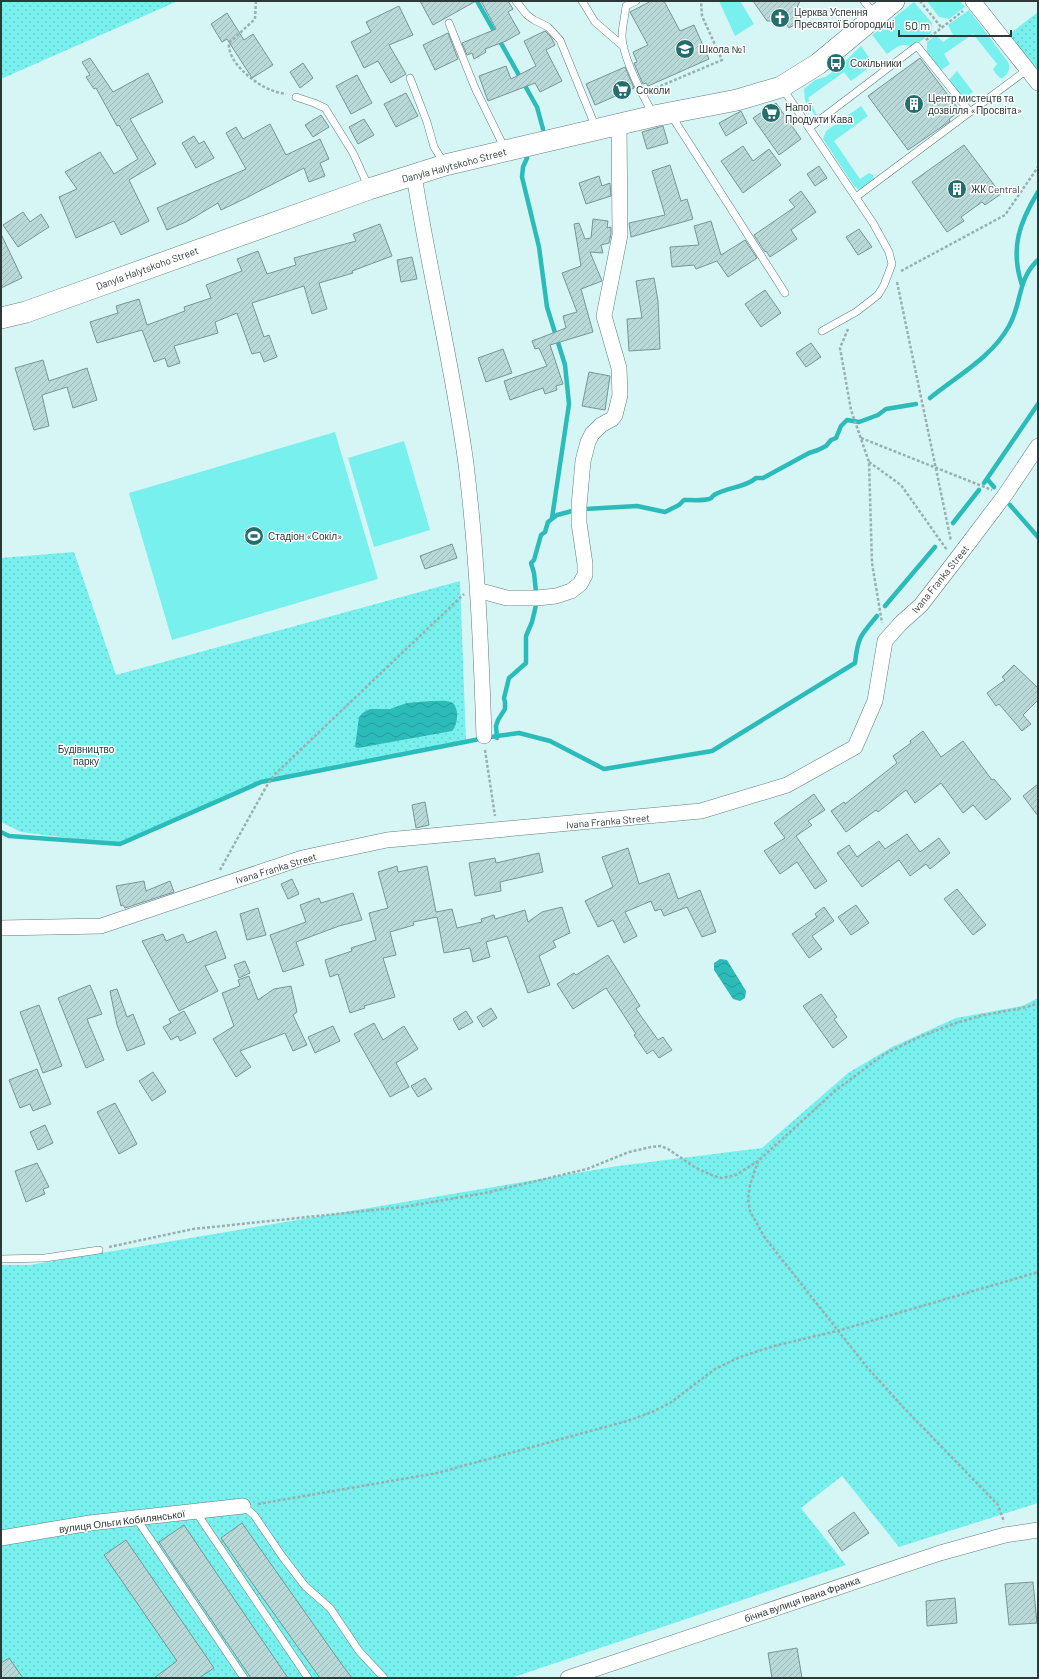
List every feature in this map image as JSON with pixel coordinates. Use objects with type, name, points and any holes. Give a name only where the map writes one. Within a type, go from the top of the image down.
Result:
[{"type":"street","name":"Danyla Halytskoho Street","points":[[1,318],[26,312],[369,189],[445,165],[619,124],[737,100],[781,87],[818,64],[870,9],[894,1]]},
{"type":"street","points":[[974,1],[1038,83]]},
{"type":"street","points":[[477,586],[494,596],[507,598],[538,598],[556,596],[571,591],[580,584],[585,575],[579,512],[583,461],[588,442],[592,434],[601,425],[612,419],[615,415],[620,395],[619,368],[604,316],[620,235],[619,124]]},
{"type":"street","points":[[414,175],[452,376],[466,465],[477,586],[484,736]]},
{"type":"street","name":"Ivana Franka Street","points":[[1,928],[101,926],[302,858],[387,840],[701,811],[787,785],[855,748],[875,701],[885,641],[901,623],[921,605],[955,562],[1005,495],[1038,446]]},
{"type":"street","name":"вулиця Ольги Кобилянської","points":[[1,1538],[90,1523],[243,1506]]},
{"type":"street","name":"бічна вулиця Івана Франка","points":[[568,1678],[940,1553],[1005,1535],[1038,1530]]},
{"type":"lane","points":[[516,1],[527,15],[548,27],[560,40],[597,130]]},
{"type":"lane","points":[[582,1],[595,22],[624,47]]},
{"type":"lane","points":[[636,1],[626,6],[623,26],[624,47],[641,94],[662,115],[785,292]]},
{"type":"lane","points":[[449,23],[475,88],[506,150]]},
{"type":"lane","points":[[809,128],[918,46],[970,112]]},
{"type":"lane","points":[[856,197],[1028,69]]},
{"type":"lane","points":[[410,78],[434,147],[445,165]]},
{"type":"lane","points":[[781,87],[873,223],[889,252],[892,264],[884,285],[878,295],[856,312],[822,331]]},
{"type":"lane","points":[[296,97],[325,108],[353,153],[369,189]]},
{"type":"lane","points":[[1,1259],[45,1258],[98,1250]]},
{"type":"lane","points":[[243,1506],[254,1515],[305,1586],[330,1608],[359,1651],[384,1678]]},
{"type":"lane","points":[[196,1512],[308,1678]]},
{"type":"lane","points":[[136,1518],[244,1678]]},
{"type":"path","points":[[256,1],[255,20],[229,43],[228,50],[233,59],[248,77],[270,90],[296,97]]},
{"type":"path","points":[[641,94],[722,60],[702,16],[701,1]]},
{"type":"path","points":[[920,1],[941,27]]},
{"type":"path","points":[[918,46],[974,1]]},
{"type":"path","points":[[955,562],[895,275],[1005,215],[1038,166]]},
{"type":"path","points":[[856,312],[840,348],[851,410],[869,462],[872,563],[885,641]]},
{"type":"path","points":[[861,438],[1005,495]]},
{"type":"path","points":[[869,462],[901,485],[955,562]]},
{"type":"path","points":[[209,889],[266,787],[275,774],[477,586]]},
{"type":"path","points":[[486,753],[498,830]]},
{"type":"path","points":[[98,1250],[193,1229],[402,1208],[485,1193],[587,1169],[629,1152],[651,1147],[661,1146],[668,1149],[696,1168],[722,1178],[736,1175],[758,1161],[835,1091],[883,1055],[917,1038],[953,1024],[980,1016],[1027,1007],[1038,1003]]},
{"type":"path","points":[[758,1161],[748,1198],[750,1211],[765,1238],[866,1366],[903,1407],[998,1505],[1004,1520],[1005,1535]]},
{"type":"path","points":[[243,1506],[437,1473],[627,1421],[652,1412],[670,1403],[715,1369],[740,1357],[774,1346],[837,1331],[1038,1272]]},
{"type":"green space","points":[[1,1],[178,1],[1,79]]},
{"type":"green space","points":[[719,1],[740,1],[754,24],[735,36]]},
{"type":"green space","points":[[927,1],[960,1],[965,7],[949,19],[939,17]]},
{"type":"green space","points":[[914,2],[932,23],[931,33],[913,47],[902,45],[896,47],[887,54],[872,35]]},
{"type":"green space","points":[[969,10],[1008,62],[1008,71],[1003,78],[1000,78],[996,74],[993,69],[997,64],[973,34],[944,54],[950,64],[940,71],[927,54],[927,42],[936,35],[943,42],[953,35],[948,25]]},
{"type":"green space","points":[[1038,12],[1038,75],[1007,36]]},
{"type":"green space","points":[[861,46],[874,64],[851,81],[844,72],[808,98],[817,115],[816,117],[805,101],[804,89],[815,80],[825,77],[838,68]]},
{"type":"green space","points":[[957,71],[973,92],[964,99],[949,80]]},
{"type":"green space","points":[[861,106],[868,116],[834,141],[860,179],[869,173],[873,175],[874,179],[859,190],[854,186],[823,139],[826,131]]},
{"type":"green space","name":"Стадіон «Сокіл»","points":[[335,432],[378,579],[172,640],[129,493]]},
{"type":"green space","points":[[404,441],[430,530],[374,547],[348,458]]},
{"type":"green space","name":"Будівництво парку","points":[[74,552],[116,675],[460,581],[466,742],[263,783],[123,845],[21,832],[1,822],[1,558]]},
{"type":"green space","points":[[1038,998],[1038,1503],[899,1547],[842,1476],[801,1508],[846,1565],[511,1678],[1,1678],[1,1265],[30,1265],[618,1166],[762,1148],[848,1073],[892,1047],[956,1018],[1022,1006]]},
{"type":"water","points":[[446,701],[454,704],[457,711],[457,720],[452,731],[358,748],[355,747],[359,717],[364,712],[370,709],[390,709],[407,703]]},
{"type":"water","points":[[720,959],[727,960],[746,991],[745,998],[740,1001],[733,999],[714,970],[714,963]]},
{"type":"building","points":[[420,1],[476,1],[433,25]]},
{"type":"building","points":[[481,1],[508,1],[513,9],[508,12],[520,33],[506,41],[485,49],[486,52],[474,59],[472,53],[467,55],[462,43],[496,29]]},
{"type":"building","points":[[651,1],[664,1],[680,31],[694,25],[709,59],[648,86],[646,83],[643,84],[639,75],[634,63],[637,62],[633,52],[648,45],[630,12]]},
{"type":"building","name":"Церква Успення Пресвятої Богородиці","points":[[753,1],[800,1],[794,14],[799,22],[789,28],[784,21],[767,21]]},
{"type":"building","points":[[399,6],[413,35],[389,45],[406,74],[391,83],[378,61],[364,68],[351,42],[371,32],[366,22]]},
{"type":"building","points":[[227,13],[244,40],[253,34],[273,65],[252,78],[227,39],[222,42],[211,24]]},
{"type":"building","points":[[545,31],[551,37],[555,45],[546,50],[562,81],[540,92],[535,83],[488,101],[479,76],[506,66],[511,79],[536,66],[524,41]]},
{"type":"building","points":[[448,33],[458,59],[435,70],[423,45]]},
{"type":"building","points":[[90,58],[113,92],[148,73],[163,102],[130,119],[156,164],[129,180],[149,221],[121,235],[114,221],[76,238],[59,197],[77,189],[65,172],[100,152],[114,174],[138,159],[119,125],[117,126],[96,88],[94,89],[86,77],[90,75],[82,62]]},
{"type":"building","name":"Центр мистецтв та дозвілля «Просвіта»","points":[[920,58],[960,111],[949,119],[950,121],[908,150],[868,96]]},
{"type":"building","points":[[303,63],[313,78],[300,88],[290,72]]},
{"type":"building","points":[[625,67],[634,88],[595,105],[586,84]]},
{"type":"building","points":[[357,75],[372,103],[351,114],[336,86]]},
{"type":"building","points":[[406,93],[418,116],[396,127],[384,104]]},
{"type":"building","points":[[776,103],[801,139],[779,155],[753,118]]},
{"type":"building","points":[[741,111],[747,123],[726,136],[719,123]]},
{"type":"building","points":[[321,115],[329,127],[313,137],[305,125]]},
{"type":"building","points":[[364,119],[374,135],[358,144],[349,127]]},
{"type":"building","points":[[270,124],[286,155],[320,139],[329,159],[320,163],[325,176],[309,182],[304,168],[221,210],[218,203],[186,222],[167,230],[157,208],[246,169],[226,133],[236,127],[243,139]]},
{"type":"building","points":[[663,126],[668,143],[647,149],[642,132]]},
{"type":"building","points":[[194,136],[199,144],[204,141],[214,158],[196,168],[182,143]]},
{"type":"building","name":"ЖК Central","points":[[964,145],[1001,194],[985,205],[982,202],[961,217],[964,221],[947,232],[912,182]]},
{"type":"building","points":[[743,146],[753,161],[769,149],[781,165],[743,193],[721,161]]},
{"type":"building","points":[[670,165],[681,201],[687,199],[693,219],[631,237],[629,223],[665,215],[652,171]]},
{"type":"building","points":[[819,166],[827,178],[815,186],[807,174]]},
{"type":"building","points":[[599,176],[602,186],[610,183],[611,196],[586,204],[579,183]]},
{"type":"building","points":[[801,191],[816,212],[791,230],[797,239],[770,257],[754,235],[795,207],[789,200]]},
{"type":"building","points":[[23,212],[30,222],[41,214],[49,227],[18,247],[3,225]]},
{"type":"building","points":[[593,219],[608,221],[607,228],[611,227],[611,234],[609,243],[601,245],[603,253],[590,252],[602,281],[581,289],[593,332],[550,345],[563,384],[556,386],[557,390],[545,394],[543,388],[510,400],[504,381],[547,366],[539,348],[535,349],[532,341],[566,328],[563,316],[577,312],[562,273],[581,266],[574,224],[579,223],[585,239],[591,238]]},
{"type":"building","points":[[711,221],[721,255],[745,240],[757,258],[728,277],[717,261],[696,269],[694,265],[672,267],[670,247],[699,245],[694,226]]},
{"type":"building","points":[[380,224],[392,256],[352,271],[353,273],[319,283],[327,309],[312,314],[304,286],[252,303],[264,337],[269,335],[277,357],[264,362],[260,352],[252,354],[237,313],[215,322],[218,333],[174,346],[180,363],[168,367],[165,358],[154,362],[142,330],[97,343],[90,322],[118,313],[116,306],[139,299],[147,325],[185,311],[184,307],[211,298],[206,285],[242,271],[237,259],[258,251],[267,274],[296,265],[294,258],[356,241],[353,234]]},
{"type":"building","points":[[859,229],[872,247],[858,255],[846,237]]},
{"type":"building","points":[[1,234],[22,278],[1,288]]},
{"type":"building","points":[[412,257],[417,279],[401,282],[397,260]]},
{"type":"building","points":[[654,278],[658,301],[660,349],[629,351],[627,319],[642,318],[636,281]]},
{"type":"building","points":[[765,290],[781,313],[761,327],[745,304]]},
{"type":"building","points":[[811,343],[821,357],[806,367],[796,353]]},
{"type":"building","points":[[503,349],[512,373],[486,382],[478,358]]},
{"type":"building","points":[[43,360],[49,381],[87,368],[97,400],[73,408],[67,387],[42,395],[49,426],[34,430],[15,368]]},
{"type":"building","points":[[589,372],[610,376],[605,410],[582,406]]},
{"type":"building","points":[[452,544],[457,558],[425,569],[420,556]]},
{"type":"building","points":[[1014,665],[1038,688],[1038,700],[1023,715],[1031,724],[1022,731],[999,704],[996,706],[987,693],[1005,680],[1002,677]]},
{"type":"building","points":[[923,731],[941,757],[963,741],[992,780],[994,779],[1011,799],[986,820],[973,805],[963,813],[941,783],[915,803],[906,790],[878,812],[876,810],[846,832],[831,811],[844,802],[845,804],[897,763],[893,756],[911,743],[910,741]]},
{"type":"building","points":[[1038,784],[1038,816],[1023,796]]},
{"type":"building","points":[[814,794],[825,810],[808,821],[812,825],[796,836],[827,881],[815,889],[797,862],[780,874],[764,851],[785,838],[774,823]]},
{"type":"building","points":[[425,802],[429,825],[416,828],[412,805]]},
{"type":"building","points":[[907,834],[920,852],[939,838],[950,853],[930,869],[926,864],[910,876],[899,860],[862,887],[837,853],[849,845],[857,857],[879,841],[885,849]]},
{"type":"building","points":[[628,848],[639,884],[669,873],[678,899],[700,890],[716,932],[702,937],[687,907],[664,916],[661,909],[655,911],[651,901],[625,912],[637,936],[624,943],[613,920],[598,927],[585,901],[613,887],[602,857]]},
{"type":"building","points":[[539,853],[543,872],[500,882],[501,891],[475,896],[469,863],[495,858],[496,863]]},
{"type":"building","points":[[397,866],[398,872],[427,866],[436,912],[452,909],[457,928],[482,922],[481,919],[494,915],[495,919],[525,910],[528,922],[542,912],[562,907],[570,933],[553,941],[556,947],[539,956],[550,985],[528,993],[507,936],[486,942],[490,957],[473,962],[470,948],[444,953],[437,917],[413,922],[414,925],[390,932],[396,955],[383,958],[395,997],[364,1006],[365,1008],[350,1013],[338,974],[330,977],[325,960],[352,951],[351,948],[376,940],[369,913],[388,908],[378,872]]},
{"type":"building","points":[[292,879],[299,894],[288,899],[281,884]]},
{"type":"building","points":[[144,881],[146,891],[170,881],[174,892],[125,908],[123,905],[121,906],[116,886]]},
{"type":"building","points":[[957,889],[986,925],[973,935],[944,899]]},
{"type":"building","points":[[353,893],[362,920],[339,926],[296,942],[304,965],[283,972],[270,935],[306,922],[300,905],[319,898],[321,903]]},
{"type":"building","points":[[856,905],[869,923],[851,935],[838,917]]},
{"type":"building","points":[[824,907],[834,921],[812,936],[822,949],[809,958],[792,934],[817,917],[815,914]]},
{"type":"building","points":[[258,908],[266,935],[247,940],[240,914]]},
{"type":"building","points":[[216,931],[226,958],[205,966],[218,991],[179,1011],[142,941],[163,934],[166,941],[183,934],[187,943]]},
{"type":"building","points":[[608,955],[640,1006],[636,1009],[658,1040],[663,1037],[672,1050],[659,1058],[653,1050],[647,1054],[634,1035],[636,1034],[606,988],[573,1009],[557,984],[574,973],[576,975]]},
{"type":"building","points":[[245,961],[250,973],[239,978],[234,965]]},
{"type":"building","points":[[249,976],[258,1000],[274,989],[291,986],[297,1012],[293,1015],[307,1045],[293,1051],[285,1033],[240,1051],[251,1067],[236,1077],[213,1039],[234,1026],[222,993],[240,986],[238,980]]},
{"type":"building","points":[[90,985],[102,1014],[87,1019],[104,1060],[86,1068],[58,998]]},
{"type":"building","points":[[117,989],[127,1017],[133,1014],[145,1044],[127,1051],[117,1025],[110,991]]},
{"type":"building","points":[[821,994],[837,1017],[834,1019],[847,1037],[833,1048],[803,1006]]},
{"type":"building","points":[[39,1005],[62,1066],[43,1073],[20,1012]]},
{"type":"building","points":[[491,1008],[497,1018],[483,1027],[477,1017]]},
{"type":"building","points":[[184,1011],[196,1033],[180,1041],[178,1036],[171,1040],[163,1027],[171,1023],[169,1019]]},
{"type":"building","points":[[466,1011],[473,1022],[459,1030],[453,1019]]},
{"type":"building","points":[[374,1023],[383,1040],[404,1026],[418,1049],[396,1063],[409,1087],[390,1097],[354,1034]]},
{"type":"building","points":[[333,1026],[340,1041],[315,1053],[308,1037]]},
{"type":"building","points":[[37,1069],[51,1104],[33,1111],[30,1104],[20,1108],[9,1080]]},
{"type":"building","points":[[153,1072],[166,1092],[152,1101],[139,1081]]},
{"type":"building","points":[[425,1078],[432,1089],[418,1097],[411,1086]]},
{"type":"building","points":[[115,1103],[137,1144],[119,1154],[97,1112]]},
{"type":"building","points":[[45,1125],[53,1143],[38,1150],[30,1132]]},
{"type":"building","points":[[37,1163],[49,1187],[43,1189],[45,1194],[26,1202],[15,1171]]},
{"type":"building","points":[[854,1512],[869,1533],[842,1551],[828,1531]]},
{"type":"building","points":[[242,1523],[352,1678],[320,1678],[245,1573],[221,1538]]},
{"type":"building","points":[[184,1525],[288,1678],[251,1678],[172,1562],[159,1542]]},
{"type":"building","points":[[126,1540],[214,1668],[199,1678],[154,1678],[177,1661],[104,1555]]},
{"type":"building","points":[[1033,1582],[1037,1623],[1009,1625],[1005,1584]]},
{"type":"building","points":[[955,1598],[957,1623],[927,1626],[926,1601]]},
{"type":"building","points":[[797,1648],[802,1678],[772,1678],[768,1653]]},
{"type":"building","points":[[9,1658],[23,1678],[1,1678],[1,1663]]},
{"type":"waterway","points":[[477,1],[537,107],[543,129]]},
{"type":"waterway","points":[[527,158],[523,167],[522,177],[539,247],[547,307],[565,365],[569,404],[552,518]]},
{"type":"waterway","points":[[1022,285],[1018,272],[1018,237],[1031,203],[1038,192]]},
{"type":"waterway","points":[[930,398],[984,357],[1002,337],[1013,318],[1026,275],[1038,260]]},
{"type":"waterway","points":[[585,509],[637,506],[665,512],[679,505],[684,500],[710,499],[719,492],[747,484],[756,478],[763,478],[809,453],[826,446],[831,440],[836,438],[841,426],[847,420],[859,422],[878,415],[886,409],[916,404]]},
{"type":"waterway","points":[[984,483],[1038,404]]},
{"type":"waterway","points":[[987,479],[994,487]]},
{"type":"waterway","points":[[953,523],[979,490]]},
{"type":"waterway","points":[[1010,505],[1038,537]]},
{"type":"waterway","points":[[536,592],[534,573],[531,563],[534,560],[541,535],[545,532],[548,522],[557,515],[572,511]]},
{"type":"waterway","points":[[885,606],[935,547]]},
{"type":"waterway","points":[[497,738],[496,726],[505,709],[504,698],[509,678],[526,663],[526,636],[532,622],[536,605]]},
{"type":"waterway","points":[[1,832],[9,836],[120,844],[261,782],[490,737],[519,733],[550,741],[604,769],[712,751],[855,663],[857,648],[861,637],[877,616]]},
{"type":"place","name":"Церква Успення Пресвятої Богородиці","points":[[780,18]]},
{"type":"place","name":"Школа №1","points":[[685,49]]},
{"type":"place","name":"Сокільники","points":[[836,63]]},
{"type":"place","name":"Соколи","points":[[622,90]]},
{"type":"place","name":"Центр мистецтв та дозвілля «Просвіта»","points":[[914,104]]},
{"type":"place","name":"Напої Продукти Кава","points":[[771,113]]},
{"type":"place","name":"ЖК Central","points":[[957,189]]},
{"type":"place","name":"Стадіон «Сокіл»","points":[[254,536]]}]
